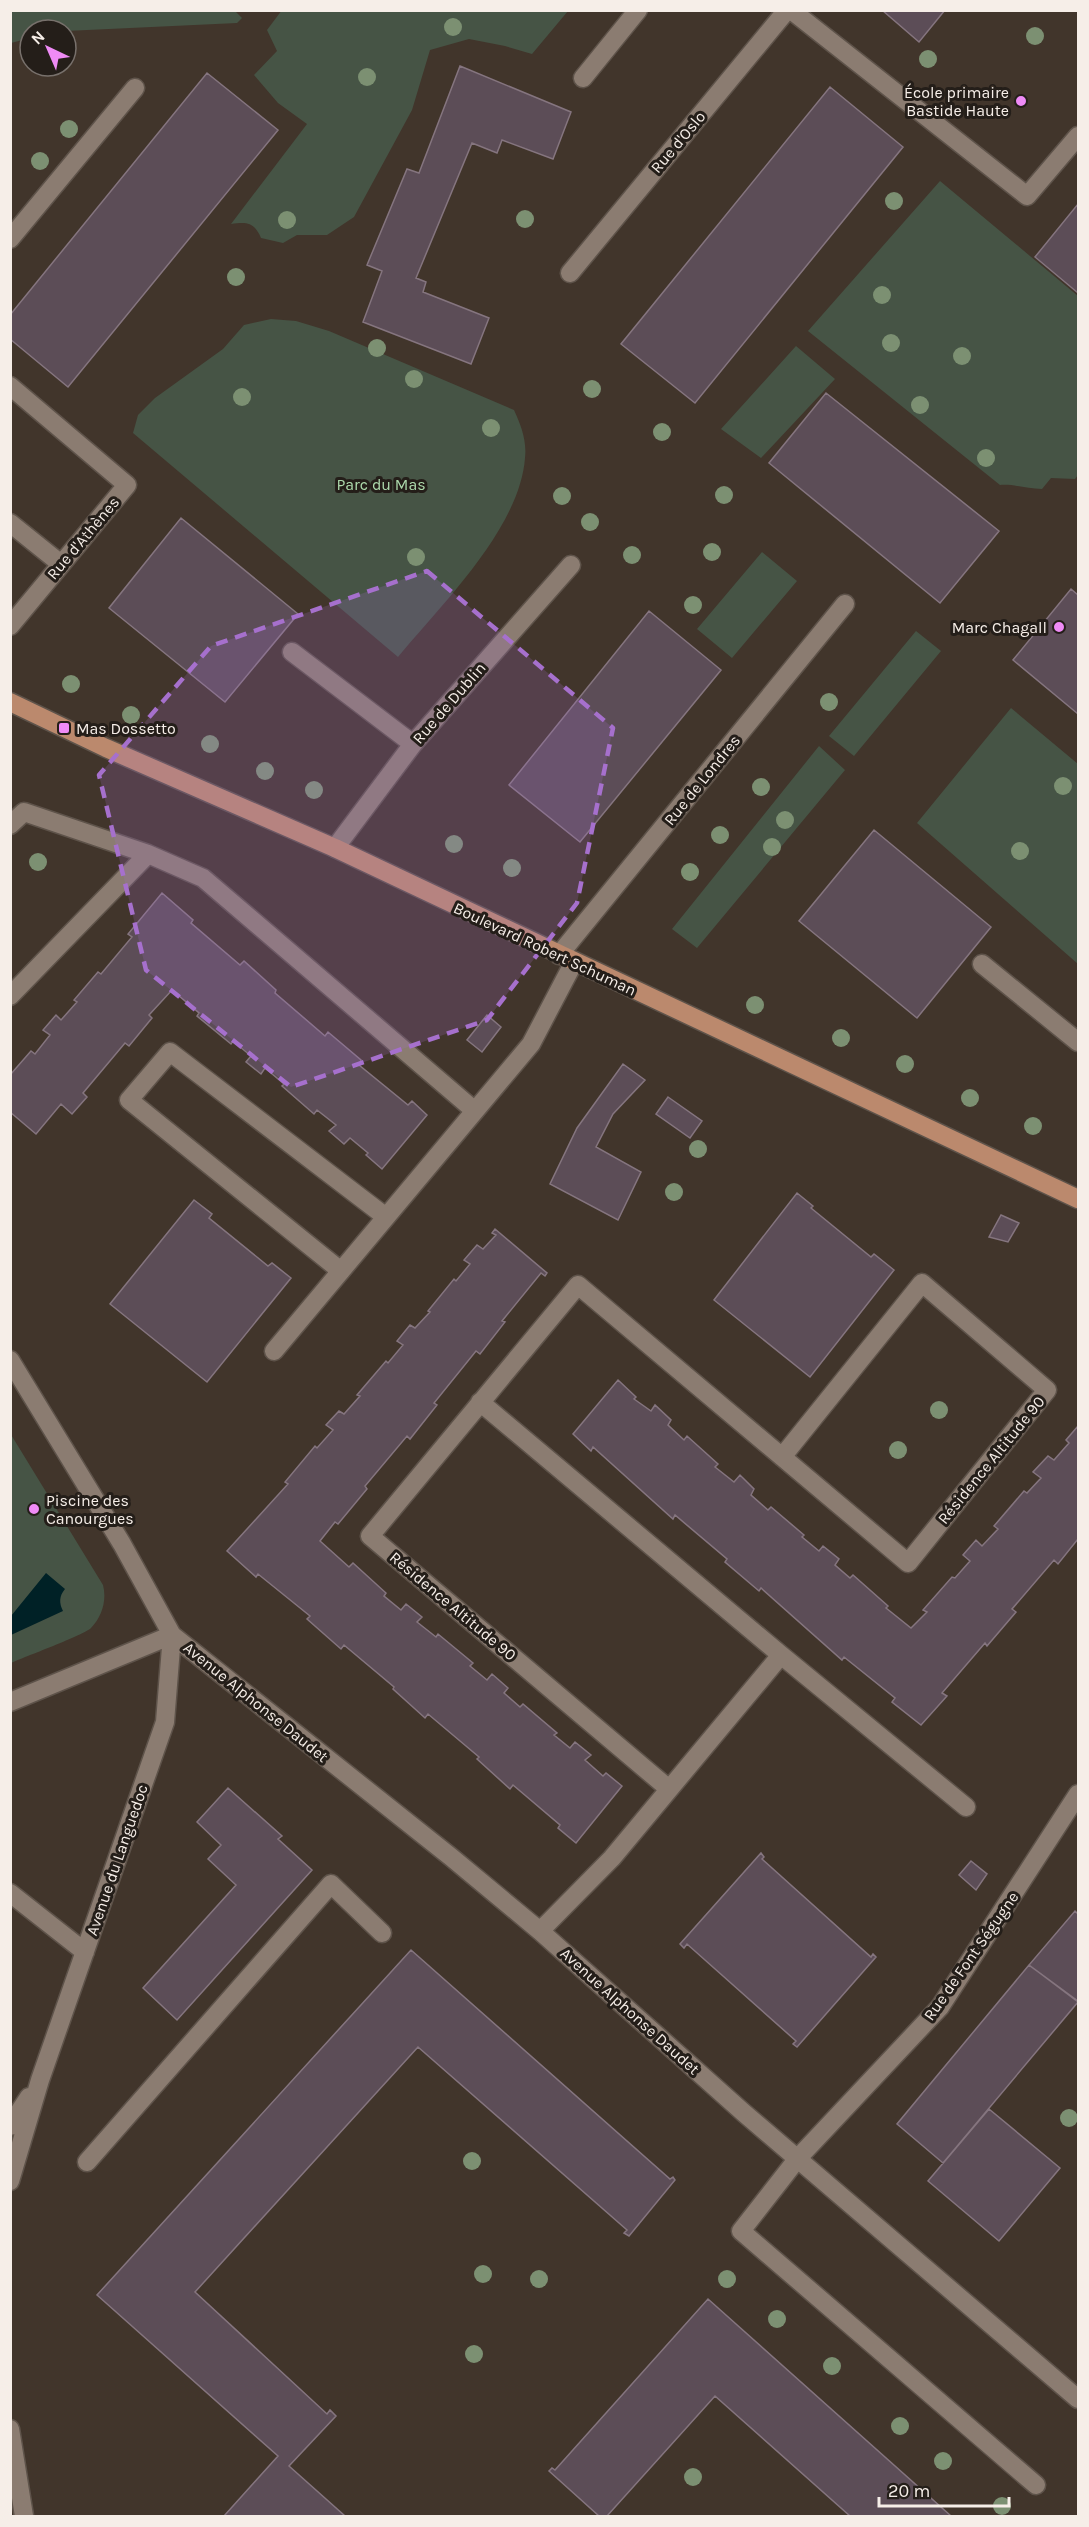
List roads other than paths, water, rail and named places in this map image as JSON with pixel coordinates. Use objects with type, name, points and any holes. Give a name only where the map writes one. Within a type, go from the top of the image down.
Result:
[{"type":"main road","name":"Boulevard Robert Schuman","points":[[10,702],[106,748],[334,848],[566,959],[1077,1194]]},
{"type":"street","points":[[583,78],[638,10]]},
{"type":"street","points":[[789,10],[1027,196],[1078,136]]},
{"type":"street","name":"Rue d'Oslo","points":[[570,273],[789,10]]},
{"type":"street","points":[[10,238],[135,88]]},
{"type":"street","name":"Rue d'Athènes","points":[[10,386],[128,485],[10,626]]},
{"type":"street","points":[[10,523],[61,564]]},
{"type":"street","name":"Rue de Dublin","points":[[334,848],[413,744],[571,565]]},
{"type":"street","name":"Rue de Londres","points":[[274,1351],[531,1044],[566,959],[845,604]]},
{"type":"street","points":[[292,652],[413,744]]},
{"type":"street","points":[[10,825],[24,812],[148,854],[203,878],[475,1111]]},
{"type":"street","points":[[10,996],[148,854]]},
{"type":"street","points":[[982,964],[1078,1042]]},
{"type":"street","points":[[341,1271],[129,1100],[170,1052],[386,1217]]},
{"type":"street","name":"Résidence Altitude 90","points":[[669,1789],[370,1536],[578,1285],[782,1457],[908,1563],[1047,1390],[922,1283],[782,1457]]},
{"type":"street","points":[[10,1360],[122,1544],[172,1635],[10,1702]]},
{"type":"street","points":[[480,1402],[966,1807]]},
{"type":"street","name":"Avenue Alphonse Daudet","points":[[172,1635],[451,1857],[540,1931],[798,2158],[1078,2399]]},
{"type":"street","name":"Avenue du Languedoc","points":[[10,2181],[40,2080],[165,1722],[172,1635]]},
{"type":"street","points":[[540,1931],[612,1858],[781,1655]]},
{"type":"street","name":"Rue de Font Ségugne","points":[[1036,2485],[741,2231],[798,2158],[940,2007],[1078,1794]]},
{"type":"street","points":[[87,2162],[331,1884],[382,1933]]},
{"type":"street","points":[[10,1893],[85,1952]]},
{"type":"street","name":"Avenue du Languedoc","points":[[10,2126],[40,2080]]},
{"type":"street","points":[[10,2429],[24,2517]]},
{"type":"water","points":[[46,1573],[65,1589],[60,1600],[63,1611],[11,1635],[11,1616]]},
{"type":"place","name":"École primaire Bastide Haute","points":[[1021,101]]},
{"type":"place","name":"Marc Chagall","points":[[1059,627]]},
{"type":"place","name":"Mas Dossetto","points":[[64,728]]},
{"type":"place","name":"Piscine des Canourgues","points":[[34,1509]]},
{"type":"park label","name":"Parc du Mas","points":[[381,484]]}]
